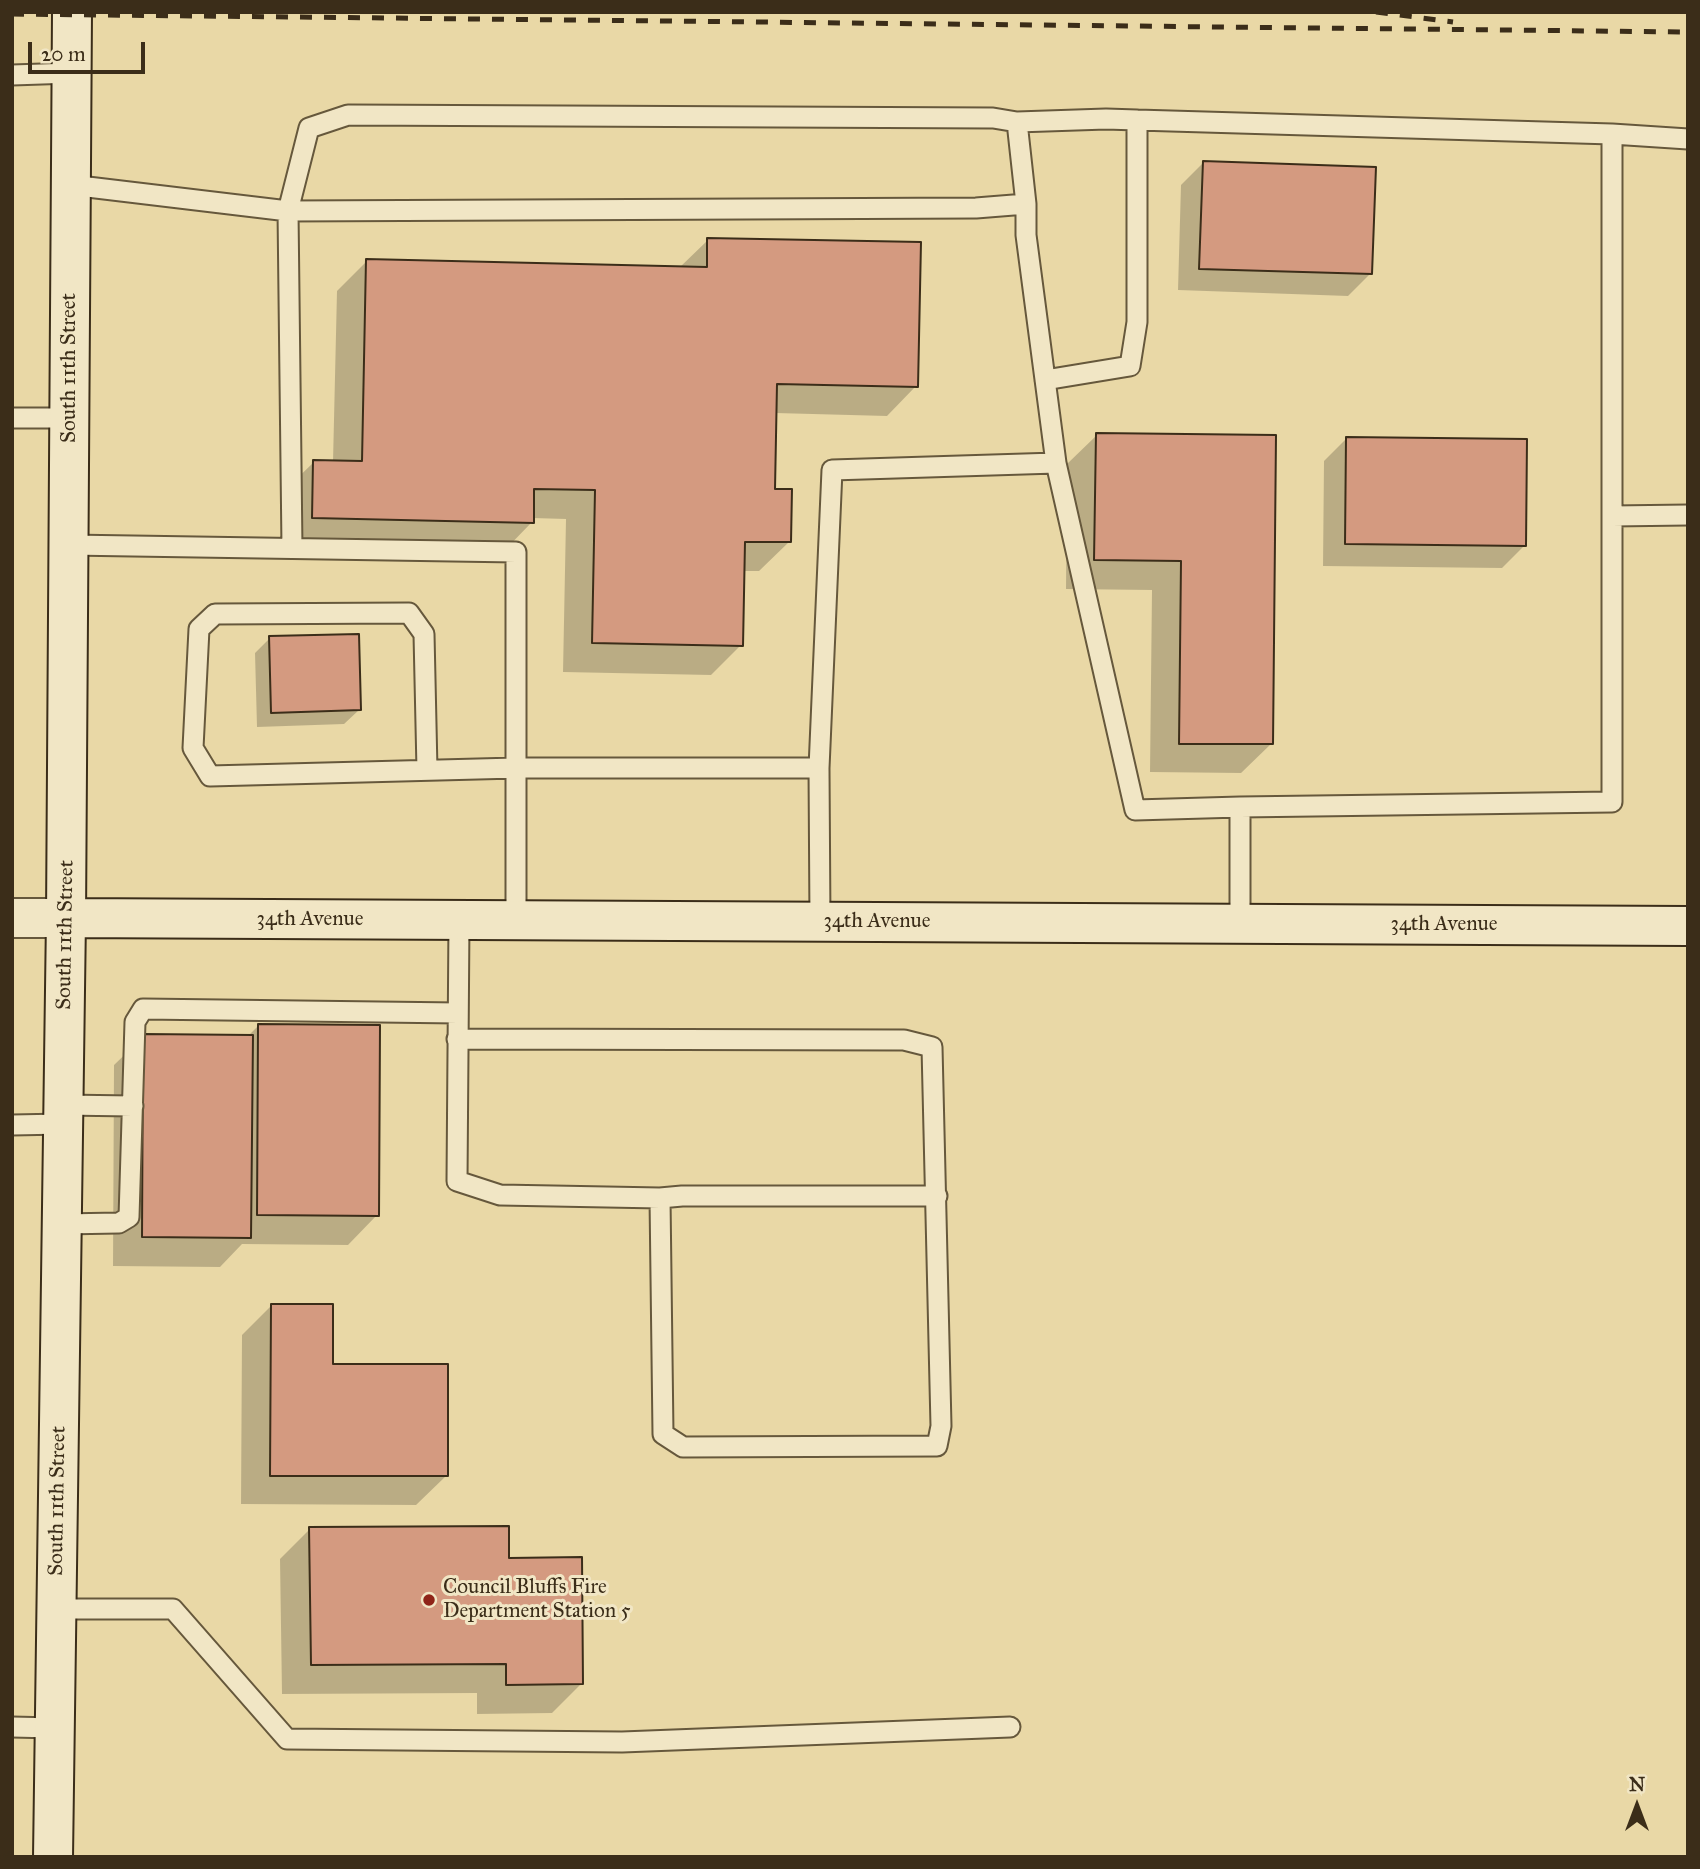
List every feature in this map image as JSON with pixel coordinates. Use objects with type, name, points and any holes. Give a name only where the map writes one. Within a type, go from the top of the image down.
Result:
[{"type":"street","name":"South 11th Street","points":[[53,1857],[66,918],[72,12]]},
{"type":"street","name":"34th Avenue","points":[[12,918],[1688,926]]},
{"type":"lane","points":[[12,75],[72,73]]},
{"type":"lane","points":[[292,548],[288,211],[309,128],[348,115],[993,118],[1017,122],[1138,120],[1612,134],[1688,139]]},
{"type":"lane","points":[[1045,380],[1130,366],[1137,322],[1138,120]]},
{"type":"lane","points":[[1017,122],[1026,204],[1026,235],[1056,463],[1135,810],[1612,802],[1612,134]]},
{"type":"lane","points":[[71,185],[288,211],[976,208],[1026,204]]},
{"type":"lane","points":[[12,418],[70,418]]},
{"type":"lane","points":[[820,922],[819,768],[832,470],[1056,463]]},
{"type":"lane","points":[[1612,516],[1688,515]]},
{"type":"lane","points":[[69,545],[516,552],[516,921]]},
{"type":"lane","points":[[428,770],[424,634],[409,612],[215,614],[199,629],[193,748],[210,776],[516,768],[819,768]]},
{"type":"lane","points":[[1240,807],[1240,924]]},
{"type":"lane","points":[[459,921],[457,1181],[500,1195],[660,1198],[937,1196]]},
{"type":"lane","points":[[62,1224],[119,1223],[129,1217],[135,1022],[144,1009],[458,1013]]},
{"type":"lane","points":[[457,1039],[904,1040],[932,1047],[941,1426],[937,1446],[683,1447],[663,1434],[660,1198]]},
{"type":"lane","points":[[12,1125],[133,1106]]},
{"type":"lane","points":[[56,1609],[173,1609],[287,1739],[622,1742],[1010,1727]]},
{"type":"lane","points":[[12,1727],[54,1728]]},
{"type":"building","points":[[1203,161],[1376,167],[1372,274],[1199,269]]},
{"type":"building","points":[[707,238],[921,242],[918,387],[777,384],[775,489],[792,489],[791,542],[745,542],[743,646],[592,643],[595,490],[534,489],[534,523],[312,518],[313,460],[362,461],[366,259],[707,267]]},
{"type":"building","points":[[1096,433],[1276,435],[1273,744],[1179,744],[1181,561],[1094,560]]},
{"type":"building","points":[[1346,437],[1527,439],[1526,546],[1345,544]]},
{"type":"building","points":[[359,634],[361,710],[271,713],[269,636]]},
{"type":"building","points":[[258,1024],[380,1025],[379,1216],[257,1215]]},
{"type":"building","points":[[143,1034],[253,1035],[251,1238],[142,1237]]},
{"type":"building","points":[[271,1304],[333,1304],[333,1364],[448,1364],[448,1476],[270,1476]]},
{"type":"building","points":[[509,1526],[509,1558],[582,1557],[583,1684],[506,1685],[506,1664],[311,1665],[309,1527]]},
{"type":"railway","points":[[1376,12],[1453,22]]},
{"type":"railway","points":[[12,14],[1688,32]]},
{"type":"place","name":"Council Bluffs Fire Department Station 5","points":[[429,1600]]}]
